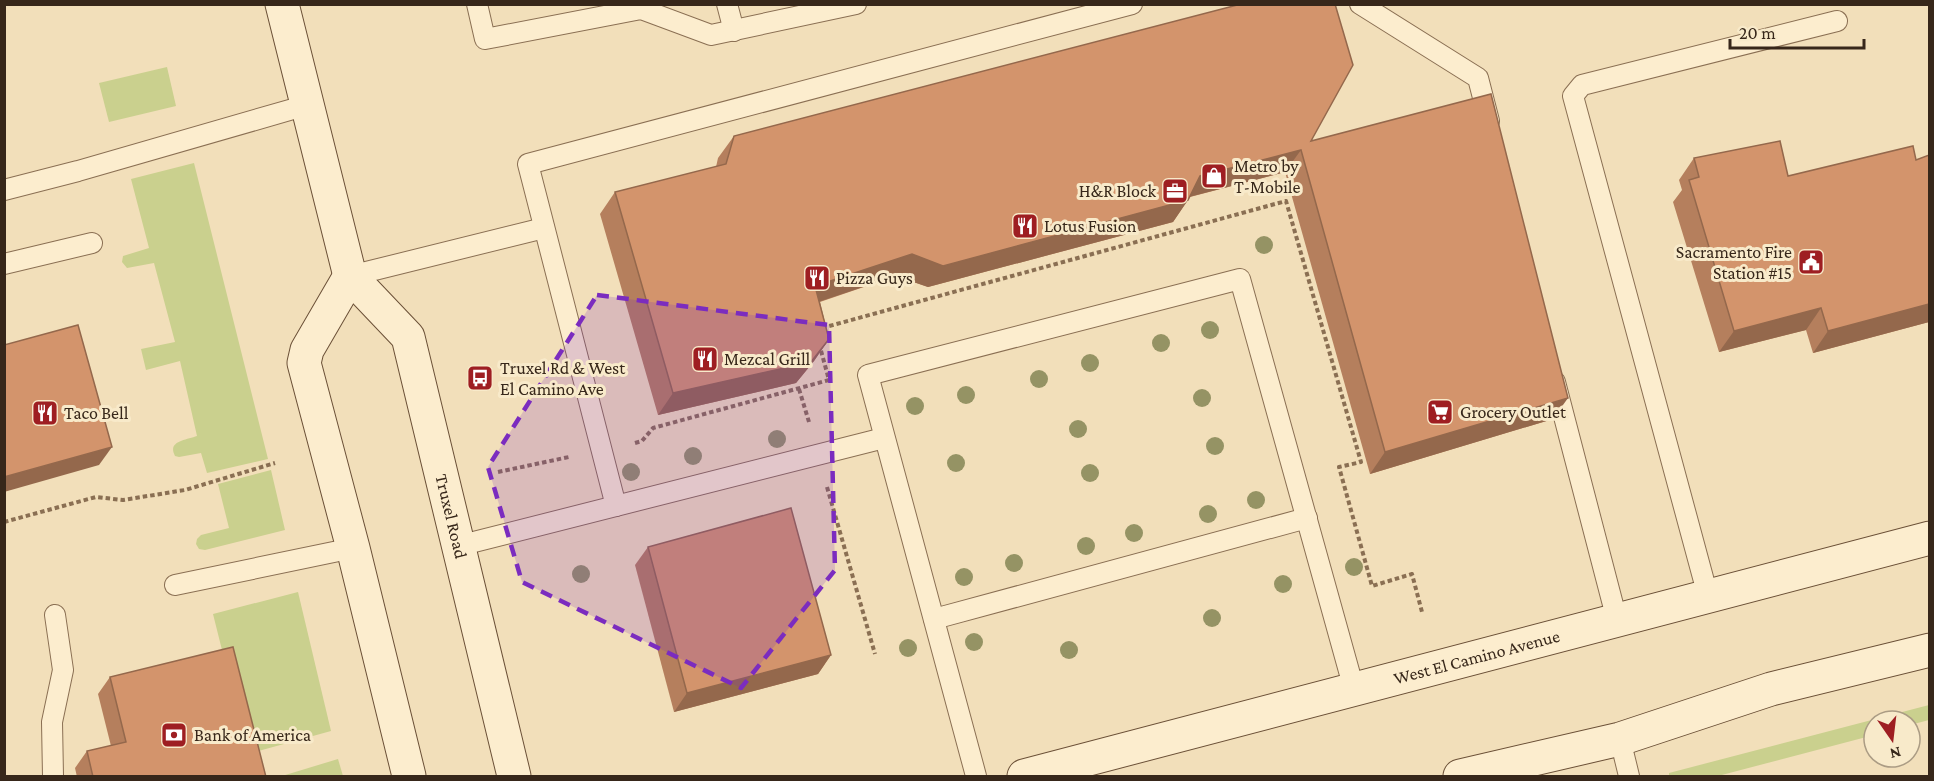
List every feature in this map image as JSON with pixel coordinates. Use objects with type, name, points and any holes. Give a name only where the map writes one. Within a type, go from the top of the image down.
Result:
[{"type":"main road","name":"Truxel Road","points":[[282,4],[350,276],[408,337],[514,777]]},
{"type":"main road","points":[[350,276],[308,350],[304,363],[353,548],[409,777]]},
{"type":"main road","name":"West El Camino Avenue","points":[[1024,777],[1929,537]]},
{"type":"main road","points":[[1460,777],[1620,740],[1771,689],[1929,650]]},
{"type":"lane","points":[[477,4],[485,39],[641,9],[711,35],[734,32],[856,4]]},
{"type":"lane","points":[[728,4],[734,32]]},
{"type":"lane","points":[[616,506],[528,164],[1132,4]]},
{"type":"lane","points":[[1360,4],[1478,78],[1493,136]]},
{"type":"lane","points":[[1708,596],[1573,96],[1582,85],[1837,21]]},
{"type":"lane","points":[[4,190],[307,105]]},
{"type":"lane","points":[[350,276],[544,228]]},
{"type":"lane","points":[[4,264],[92,243]]},
{"type":"lane","points":[[976,777],[868,375],[1240,279],[1354,689]]},
{"type":"lane","points":[[1552,368],[1617,620]]},
{"type":"lane","points":[[458,546],[884,438]]},
{"type":"lane","points":[[934,619],[1307,518]]},
{"type":"lane","points":[[175,585],[353,548]]},
{"type":"lane","points":[[53,777],[52,722],[63,670],[55,615]]},
{"type":"lane","points":[[1620,740],[1629,777]]},
{"type":"path","points":[[815,330],[1286,201],[1361,462],[1339,467],[1372,586],[1412,574],[1422,612]]},
{"type":"path","points":[[498,472],[642,441],[653,428],[829,380],[818,340]]},
{"type":"path","points":[[799,388],[874,654]]},
{"type":"path","points":[[4,522],[96,497],[123,500],[185,490],[275,463]]},
{"type":"highlighted area","points":[[597,295],[829,325],[835,570],[741,688],[522,582],[488,467]]},
{"type":"green space","points":[[167,67],[176,106],[109,122],[99,83]]},
{"type":"green space","points":[[194,163],[268,459],[207,473],[201,453],[179,457],[175,456],[173,451],[179,442],[197,436],[180,361],[146,370],[141,349],[175,342],[154,263],[127,268],[122,262],[123,256],[149,248],[131,179]]},
{"type":"green space","points":[[271,470],[285,530],[205,550],[199,549],[196,544],[201,535],[229,528],[218,484]]},
{"type":"green space","points":[[298,592],[331,731],[248,754],[213,614]]},
{"type":"green space","points":[[1929,705],[1929,720],[1922,722],[1922,709],[1914,709]]},
{"type":"green space","points":[[1862,723],[1862,738],[1718,776],[1669,776],[1669,773]]},
{"type":"green space","points":[[338,759],[343,776],[282,776]]},
{"type":"building","points":[[1241,4],[1335,4],[1353,65],[1311,141],[1491,94],[1568,398],[1385,452],[1301,150],[1200,176],[1188,200],[943,266],[912,254],[815,286],[829,339],[811,362],[673,393],[615,192],[726,164],[734,136]]},
{"type":"building","name":"Sacramento Fire Station #15","points":[[1780,141],[1788,176],[1913,146],[1916,160],[1929,155],[1929,304],[1828,331],[1821,308],[1734,331],[1689,180],[1699,177],[1694,158]]},
{"type":"building","name":"Taco Bell","points":[[78,325],[112,447],[4,477],[4,345]]},
{"type":"building","points":[[791,508],[831,655],[687,693],[648,547]]},
{"type":"building","name":"Bank of America","points":[[233,647],[266,777],[93,777],[87,751],[126,742],[110,677]]},
{"type":"place","name":"Metro by T-Mobile","points":[[1214,176]]},
{"type":"place","name":"H&R Block","points":[[1175,191]]},
{"type":"place","name":"Lotus Fusion","points":[[1025,226]]},
{"type":"place","name":"Sacramento Fire Station #15","points":[[1811,262]]},
{"type":"place","name":"Pizza Guys","points":[[817,278]]},
{"type":"place","name":"Mezcal Grill","points":[[705,359]]},
{"type":"place","name":"Truxel Rd & West El Camino Ave","points":[[480,378]]},
{"type":"place","name":"Grocery Outlet","points":[[1440,412]]},
{"type":"place","name":"Taco Bell","points":[[45,413]]},
{"type":"place","name":"Bank of America","points":[[174,735]]}]
